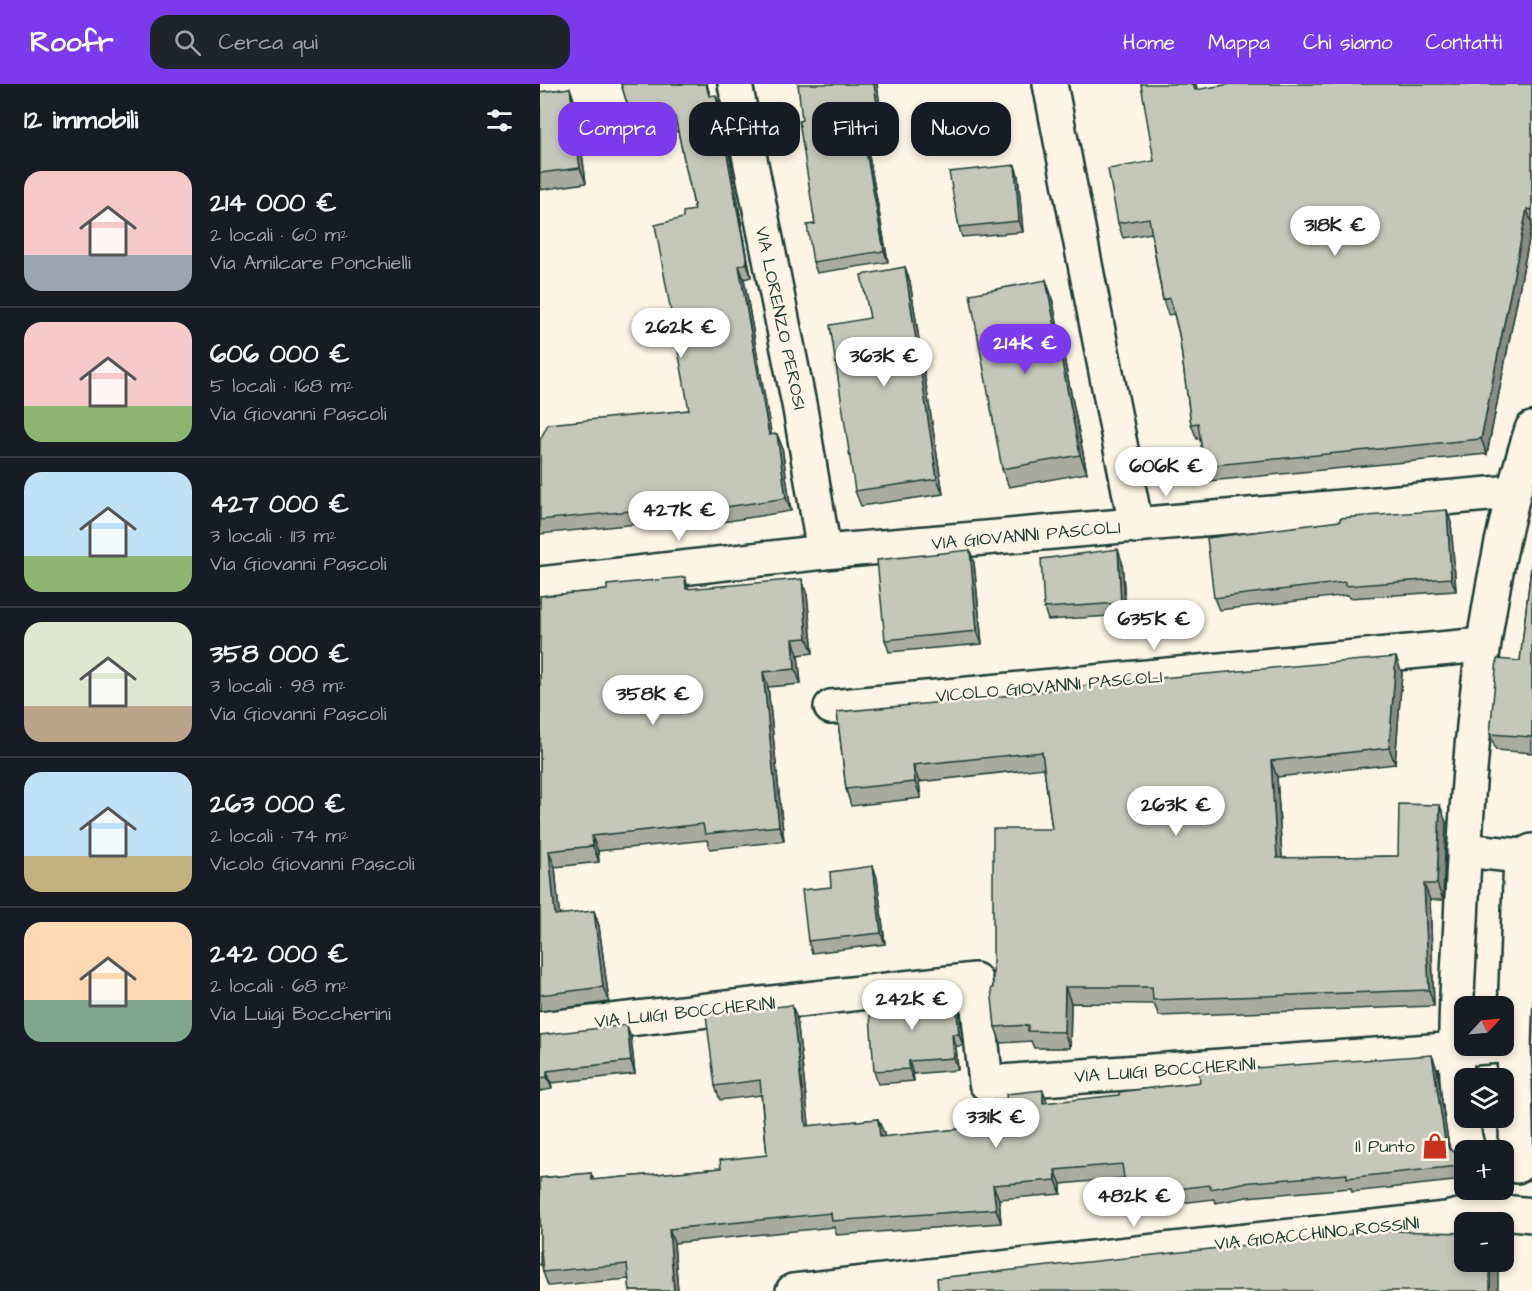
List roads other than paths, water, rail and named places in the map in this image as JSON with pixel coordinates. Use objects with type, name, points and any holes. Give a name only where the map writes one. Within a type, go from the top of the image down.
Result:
[{"type":"street","name":"VIA LORENZO PEROSI","points":[[735,84],[800,409],[824,552]]},
{"type":"street","points":[[1050,84],[1136,526]]},
{"type":"street","points":[[1457,996],[1468,776],[1482,645],[1512,492],[1532,429]]},
{"type":"street","name":"VIA GIOVANNI PASCOLI","points":[[540,584],[824,552],[1512,492]]},
{"type":"street","name":"VICOLO GIOVANNI PASCOLI","points":[[831,707],[1482,645]]},
{"type":"street","points":[[1464,850],[1526,854],[1514,1046],[1517,1166]]},
{"type":"street","name":"VIA LUIGI BOCCHERINI","points":[[540,1029],[975,980],[986,1083],[1454,1049]]},
{"type":"street","points":[[1456,1056],[1461,1126],[1465,1140]]},
{"type":"street","name":"VIA GIOACCHINO ROSSINI","points":[[793,1291],[916,1285],[1446,1219],[1480,1200],[1532,1215]]},
{"type":"place","name":"Il Punto","points":[[1435,1146]]}]
